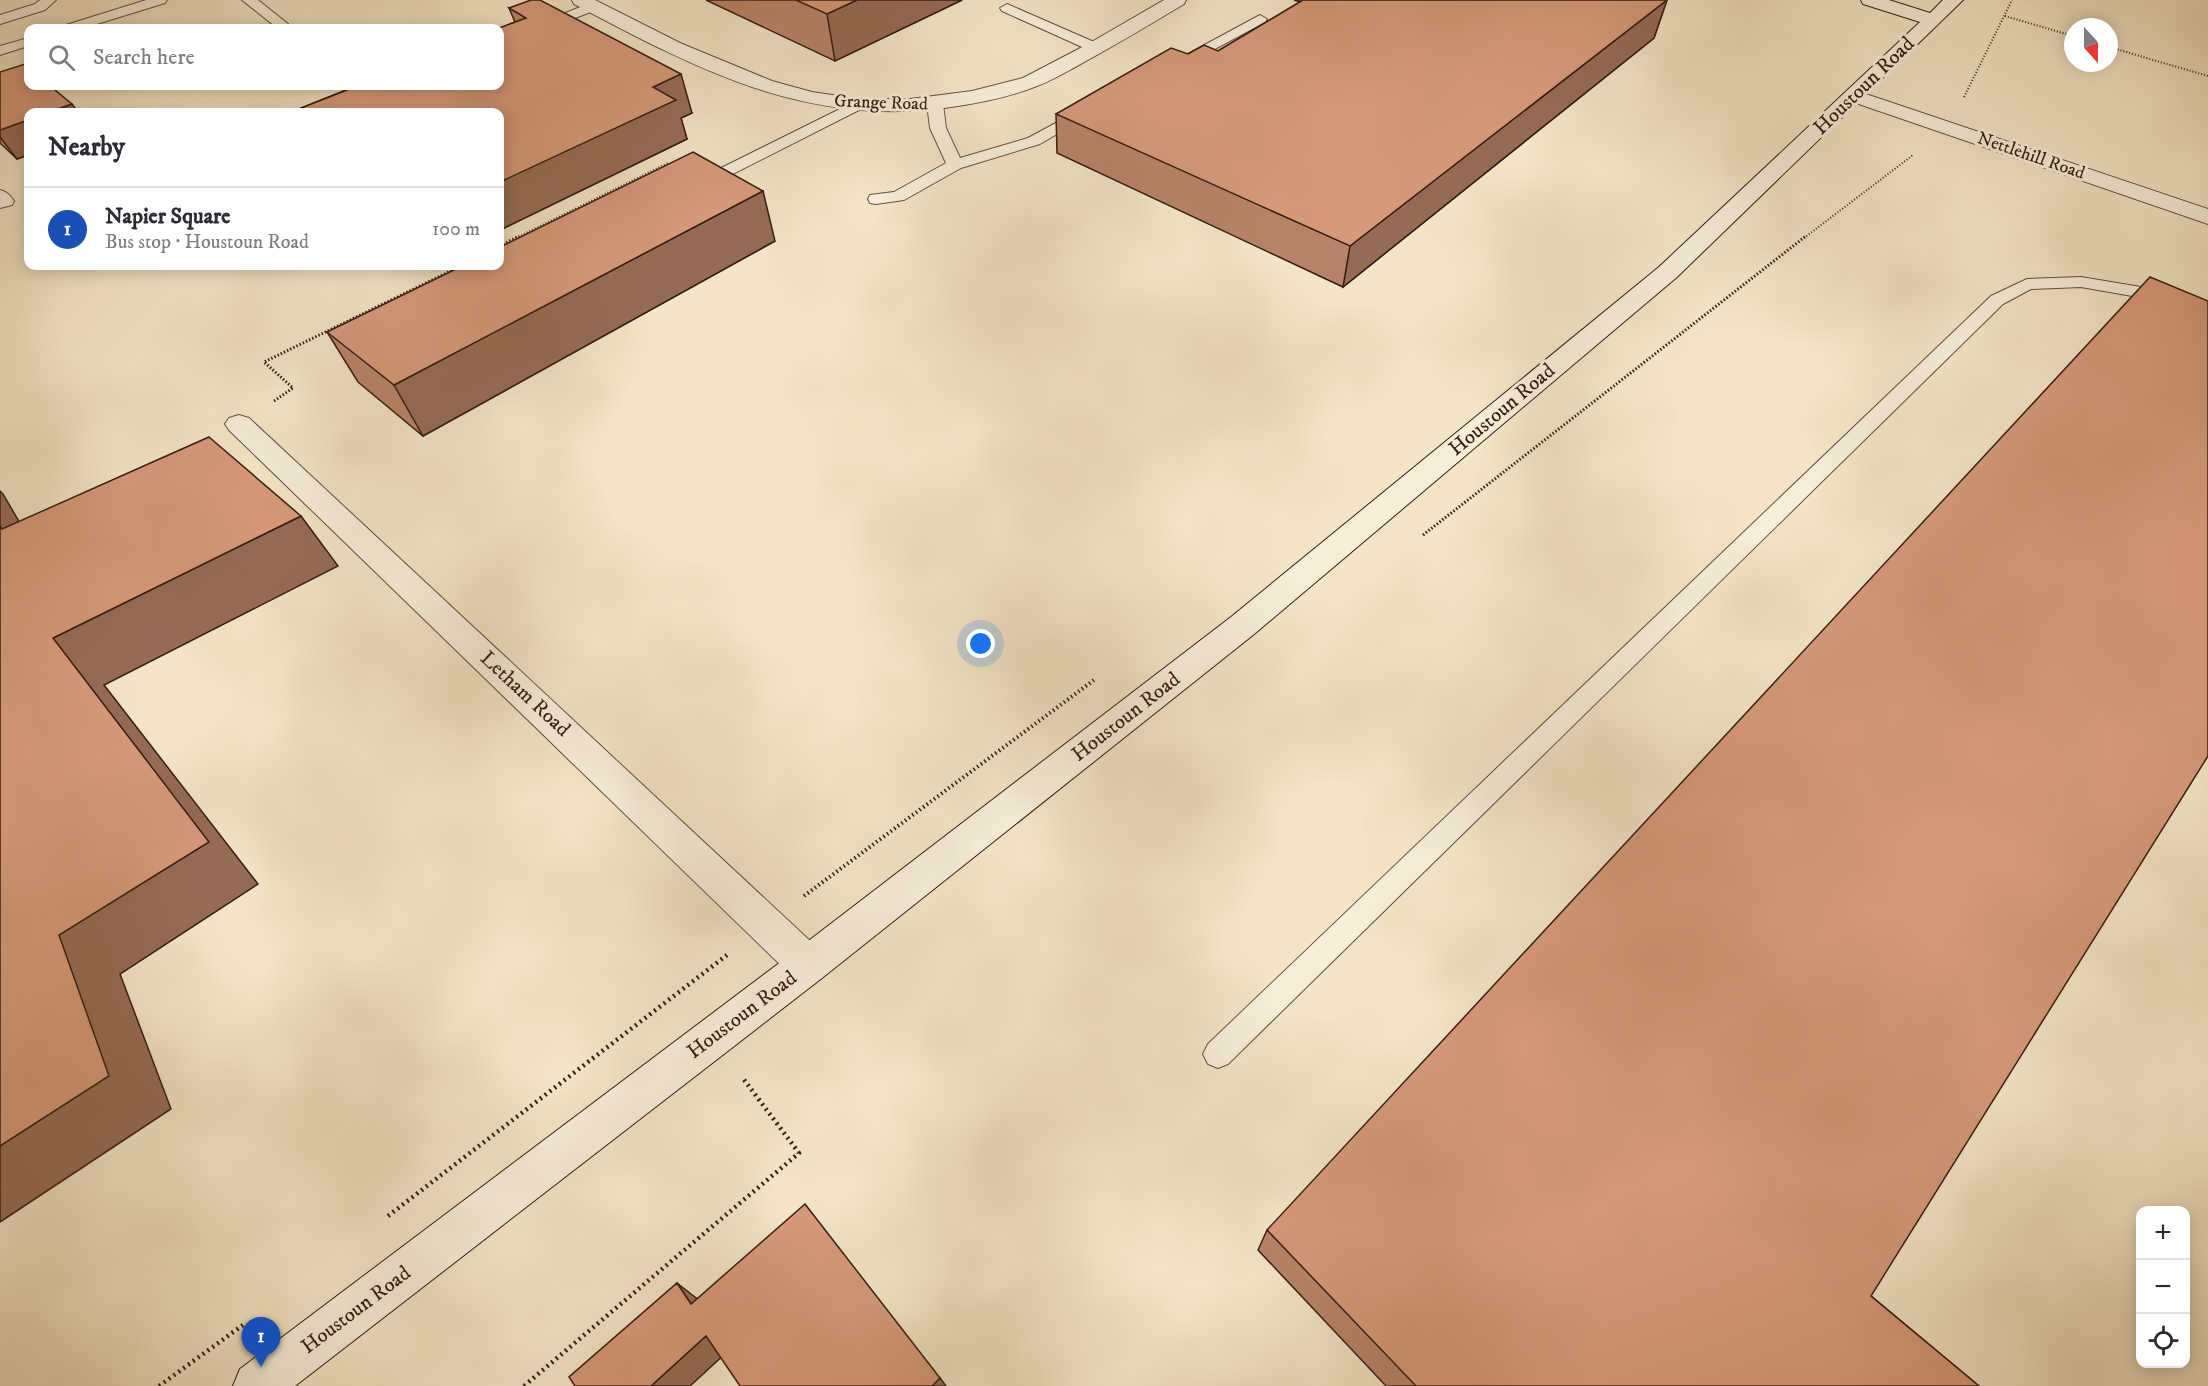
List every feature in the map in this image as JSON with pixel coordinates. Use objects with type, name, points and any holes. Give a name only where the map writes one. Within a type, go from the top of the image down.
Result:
[{"type":"street","name":"Grange Road","points":[[587,3],[695,59],[768,87],[805,97],[860,104],[935,104],[984,95],[1031,82],[1096,48],[1177,0]]},
{"type":"street","points":[[1870,0],[1944,10]]},
{"type":"street","name":"Houstoun Road","points":[[257,1386],[714,1037],[1260,611],[1668,272],[1944,10]]},
{"type":"street","name":"Nettlehill Road","points":[[1854,96],[2208,217]]},
{"type":"street","name":"Letham Road","points":[[239,424],[808,964]]},
{"type":"lane","points":[[0,20],[40,7],[49,0]]},
{"type":"lane","points":[[84,24],[160,0]]},
{"type":"lane","points":[[249,0],[281,24]]},
{"type":"lane","points":[[504,42],[587,3]]},
{"type":"lane","points":[[1007,8],[1096,48]]},
{"type":"lane","points":[[1167,69],[1260,19]]},
{"type":"lane","points":[[0,51],[24,43]]},
{"type":"lane","points":[[681,194],[860,104]]},
{"type":"lane","points":[[935,104],[938,128],[955,165]]},
{"type":"lane","points":[[876,199],[898,196],[955,165],[1034,141],[1095,108]]},
{"type":"lane","points":[[0,195],[6,201],[0,203]]},
{"type":"lane","points":[[1218,1054],[1997,300],[2027,284],[2081,282],[2141,292],[2208,315]]},
{"type":"path","points":[[2004,15],[2064,33]]},
{"type":"path","points":[[2118,50],[2208,76]]},
{"type":"path","points":[[504,244],[668,163]]},
{"type":"path","points":[[239,424],[293,388],[264,362],[452,270]]},
{"type":"path","points":[[382,1221],[767,923],[1100,676]]},
{"type":"path","points":[[524,1386],[799,1153],[714,1037]]},
{"type":"path","points":[[159,1386],[251,1319]]},
{"type":"building","points":[[531,0],[540,0],[681,74],[653,87],[676,100],[504,180],[504,108],[301,108],[347,90],[504,90],[504,26],[526,18],[509,8]]},
{"type":"building","points":[[796,0],[857,0],[827,14]]},
{"type":"building","points":[[1303,0],[1667,0],[1350,246],[1056,114],[1171,48],[1188,54],[1204,45],[1218,51]]},
{"type":"building","points":[[24,64],[24,90],[55,90],[72,104],[60,108],[24,108],[24,121],[0,130],[0,72]]},
{"type":"building","points":[[693,152],[763,191],[394,385],[327,332],[454,270],[504,270],[504,245]]},
{"type":"building","points":[[2150,277],[2208,301],[2208,756],[1871,1296],[1979,1386],[1416,1386],[1267,1230]]},
{"type":"building","points":[[209,437],[301,516],[53,638],[209,842],[59,935],[109,1076],[0,1146],[0,526],[2,529]]},
{"type":"building","points":[[805,1204],[940,1378],[932,1386],[740,1386],[706,1336],[651,1386],[575,1386],[569,1377],[677,1283],[691,1304]]},
{"type":"place","name":"Napier Square","points":[[261,1367]]}]
